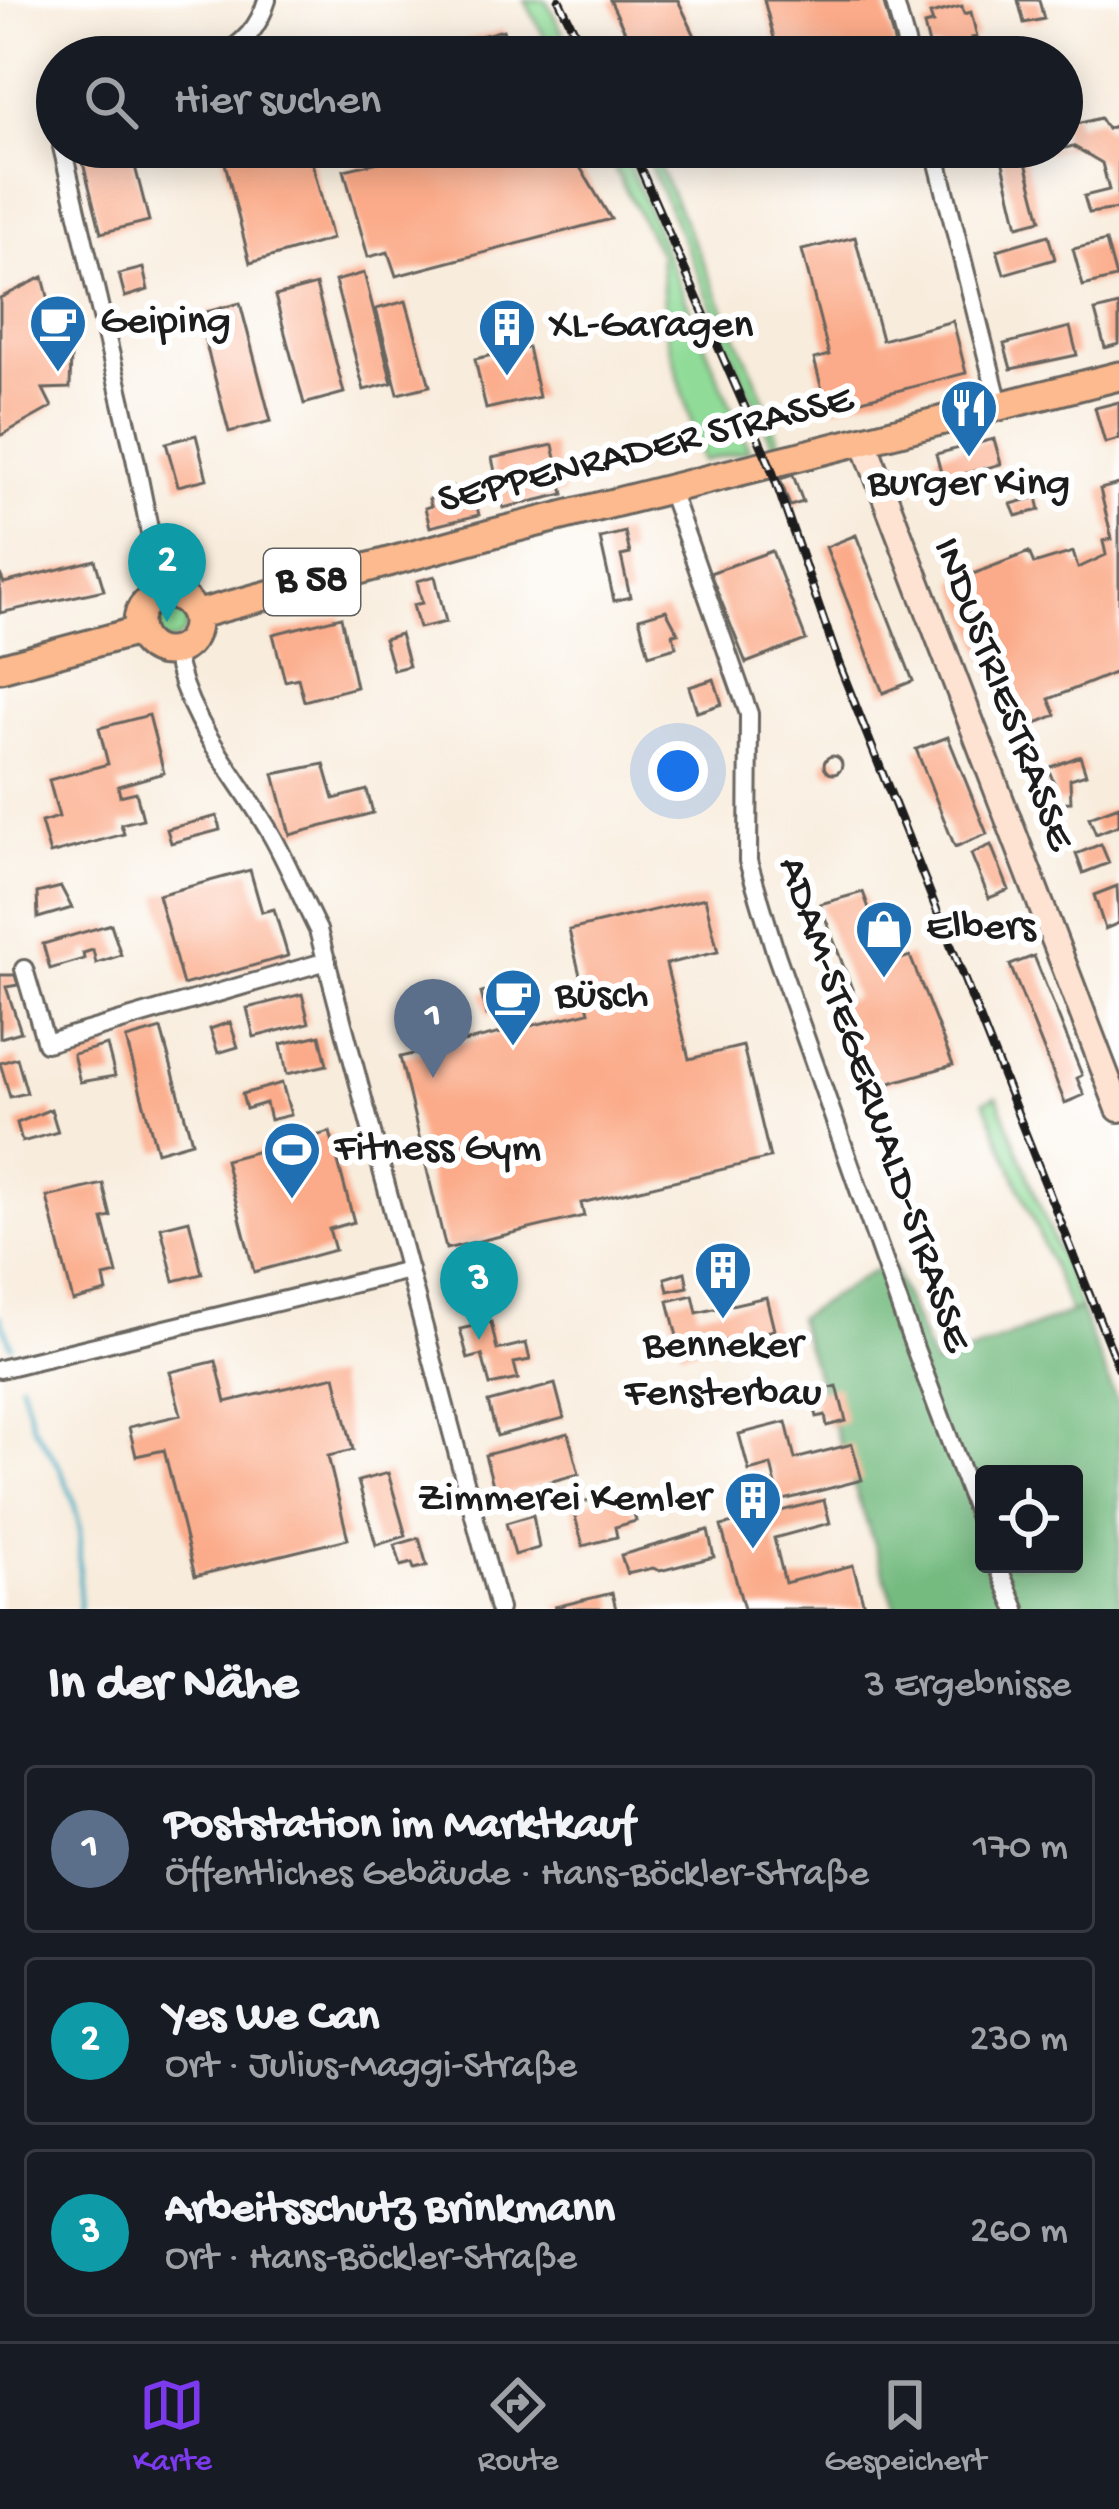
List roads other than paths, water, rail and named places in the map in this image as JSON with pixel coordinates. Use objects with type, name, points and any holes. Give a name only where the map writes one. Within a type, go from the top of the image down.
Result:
[{"type":"main road","name":"SEPPENRADER STRASSE","points":[[195,615],[494,532],[1119,376]]},
{"type":"main road","points":[[162,594],[182,598],[195,615],[193,638],[175,652],[152,649],[138,631],[142,607],[162,594]]},
{"type":"main road","points":[[0,668],[138,631]]},
{"type":"street","points":[[247,36],[261,21],[268,0]]},
{"type":"street","points":[[895,0],[904,36]]},
{"type":"street","points":[[67,168],[162,594]]},
{"type":"street","points":[[939,168],[1000,408]]},
{"type":"street","name":"INDUSTRIESTRASSE","points":[[864,442],[1119,1109]]},
{"type":"street","name":"ADAM-STEGERWALD-STRASSE","points":[[670,490],[749,714],[748,861],[910,1338],[975,1508]]},
{"type":"street","points":[[175,652],[178,675],[194,713],[272,836],[318,930],[499,1609]]},
{"type":"street","points":[[24,969],[46,1043],[327,961]]},
{"type":"street","points":[[0,1369],[410,1270]]},
{"type":"street","points":[[1001,1573],[1016,1609]]},
{"type":"waterway","points":[[0,1316],[11,1346]]},
{"type":"waterway","points":[[21,1383],[33,1426],[72,1496],[80,1528],[79,1609]]},
{"type":"railway","points":[[559,0],[577,36]]},
{"type":"railway","points":[[640,168],[770,465],[839,664],[1119,1369]]},
{"type":"place","name":"Geiping","points":[[58,374]]},
{"type":"place","name":"XL-Garagen","points":[[507,378]]},
{"type":"place","name":"Burger King","points":[[969,459]]},
{"type":"place","name":"Yes We Can","points":[[167,622]]},
{"type":"place","name":"Elbers","points":[[884,980]]},
{"type":"place","name":"Büsch","points":[[513,1048]]},
{"type":"place","name":"Poststation im Marktkauf","points":[[433,1078]]},
{"type":"place","name":"Fitness Gym","points":[[292,1201]]},
{"type":"place","name":"Benneker Fensterbau","points":[[723,1321]]},
{"type":"place","name":"Arbeitsschutz Brinkmann","points":[[479,1340]]},
{"type":"place","name":"Zimmerei Kemler","points":[[753,1551]]}]
